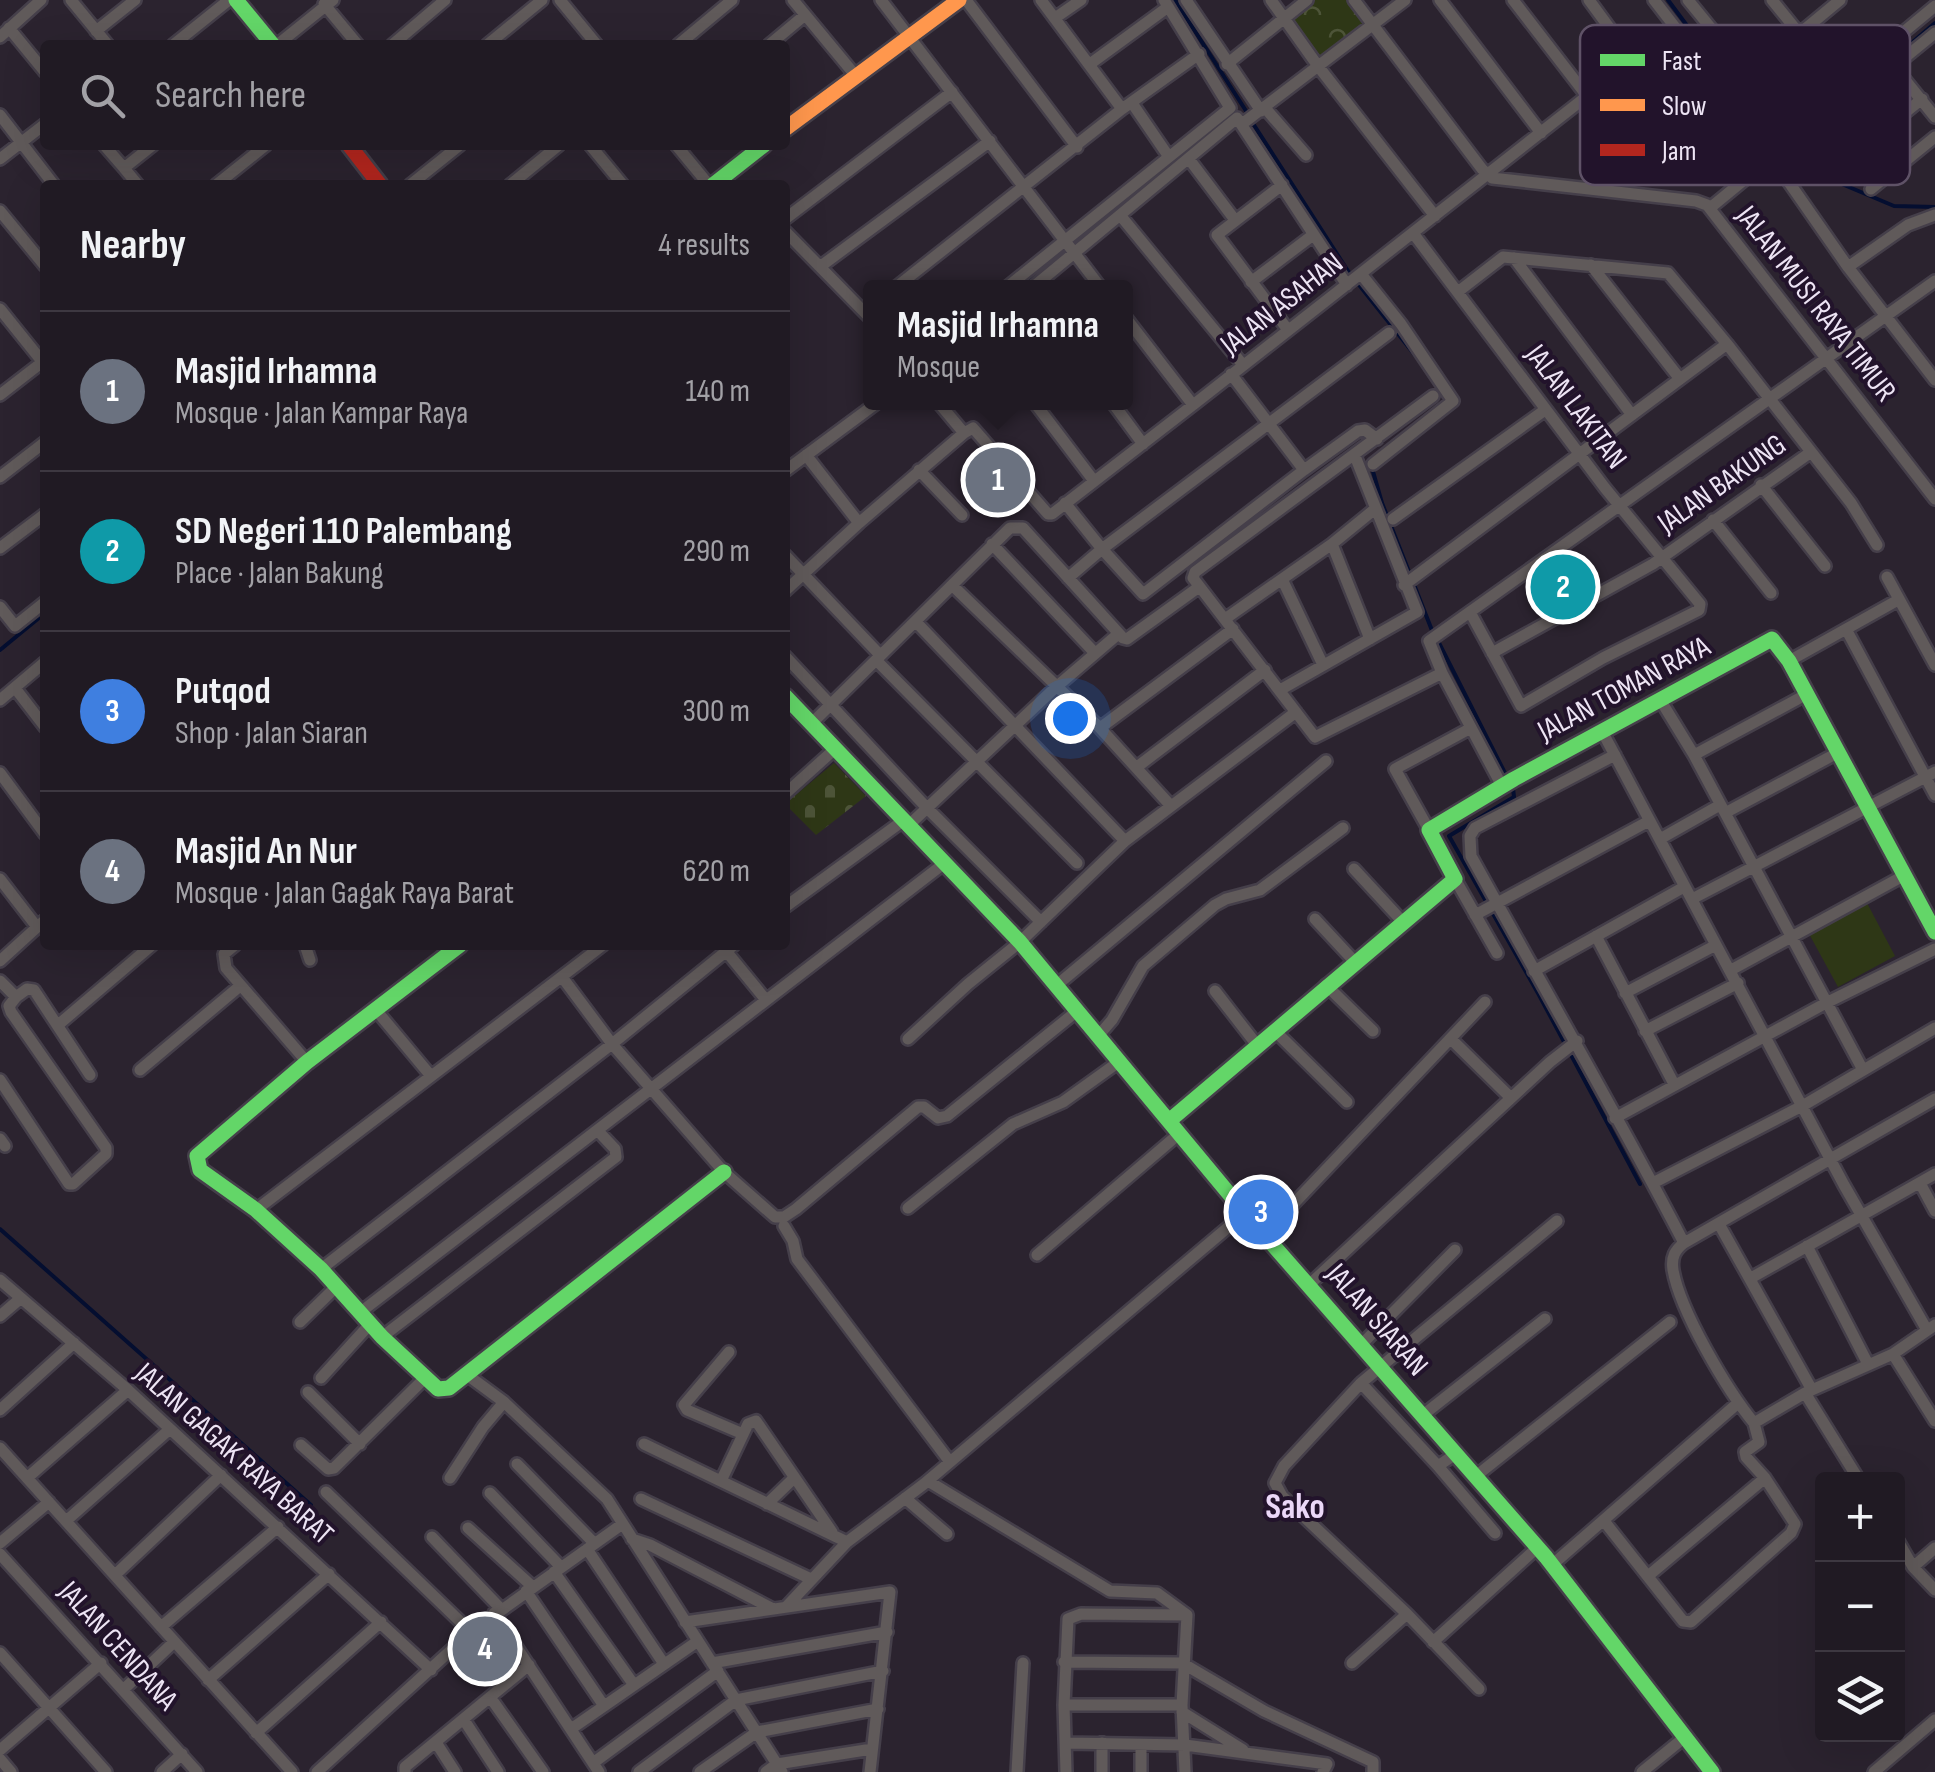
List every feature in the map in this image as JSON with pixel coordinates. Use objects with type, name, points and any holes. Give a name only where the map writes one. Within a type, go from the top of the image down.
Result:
[{"type":"street","points":[[40,67],[5,33],[41,0]]},
{"type":"street","points":[[71,0],[104,40]]},
{"type":"street","points":[[96,31],[135,0]]},
{"type":"street","points":[[179,40],[232,0],[270,40]]},
{"type":"street","points":[[398,40],[445,0]]},
{"type":"street","points":[[492,40],[542,0]]},
{"type":"street","points":[[560,0],[588,40]]},
{"type":"street","points":[[684,40],[732,0]]},
{"type":"street","points":[[793,0],[855,75]]},
{"type":"street","points":[[881,0],[1096,280]]},
{"type":"street","points":[[790,125],[908,34],[962,0],[1077,148]]},
{"type":"street","points":[[1041,0],[1170,157]]},
{"type":"street","points":[[1056,18],[1081,0]]},
{"type":"street","points":[[1186,0],[1231,60],[1245,115],[1306,155]]},
{"type":"street","points":[[1271,0],[1435,216]]},
{"type":"street","points":[[1231,60],[1306,0]]},
{"type":"street","points":[[1354,0],[1488,175]]},
{"type":"street","points":[[1018,280],[1120,215],[1245,115],[1405,0]]},
{"type":"street","points":[[1440,0],[1541,133]]},
{"type":"street","points":[[1512,0],[1580,87]]},
{"type":"street","points":[[1589,0],[1605,25]]},
{"type":"street","points":[[1654,0],[1672,25]]},
{"type":"street","points":[[1688,0],[1708,25]]},
{"type":"street","points":[[1772,0],[1792,25]]},
{"type":"street","points":[[1810,25],[1840,0]]},
{"type":"street","points":[[281,40],[327,2],[354,40]]},
{"type":"street","points":[[1090,64],[1166,3],[1245,115],[1313,235],[1402,324],[1453,401],[1374,464]]},
{"type":"street","points":[[1926,31],[1935,6]]},
{"type":"street","points":[[775,40],[805,15]]},
{"type":"street","points":[[905,280],[1199,54]]},
{"type":"street","points":[[1910,85],[1934,112]]},
{"type":"street","points":[[790,215],[952,92]]},
{"type":"street","points":[[1910,109],[1922,99]]},
{"type":"street","name":"JALAN ASAHAN","points":[[1065,503],[1580,102]]},
{"type":"street","points":[[0,115],[50,180]]},
{"type":"street","points":[[1039,280],[1070,247],[1170,157],[1245,115]]},
{"type":"street","points":[[0,159],[40,128]]},
{"type":"street","points":[[1910,157],[1935,137]]},
{"type":"street","points":[[821,266],[990,141]]},
{"type":"street","points":[[108,150],[134,180]]},
{"type":"street","points":[[124,168],[147,150]]},
{"type":"street","points":[[222,180],[260,150]]},
{"type":"street","points":[[353,150],[376,180]]},
{"type":"street","points":[[442,150],[447,156]]},
{"type":"street","points":[[416,180],[454,150]]},
{"type":"street","points":[[516,180],[552,150]]},
{"type":"street","points":[[594,150],[615,180]]},
{"type":"street","points":[[680,150],[707,180]]},
{"type":"street","points":[[718,180],[757,150]]},
{"type":"street","points":[[1189,159],[1235,220]]},
{"type":"street","points":[[728,172],[736,180]]},
{"type":"street","name":"JALAN MUSI RAYA TIMUR","points":[[1488,175],[1499,181],[1698,201],[1710,208],[1935,499]]},
{"type":"street","points":[[1282,185],[1217,238],[1288,330]]},
{"type":"street","points":[[1710,208],[1733,185]]},
{"type":"street","points":[[1796,185],[1886,317],[1930,364],[1935,380]]},
{"type":"street","points":[[1871,188],[1875,185]]},
{"type":"street","points":[[0,211],[40,260]]},
{"type":"street","points":[[1120,215],[1243,365]]},
{"type":"street","points":[[1848,266],[1908,225],[1935,215]]},
{"type":"street","name":"JALAN LAKITAN","points":[[1414,233],[1620,504],[1935,281]]},
{"type":"street","points":[[1252,282],[1313,235]]},
{"type":"street","points":[[790,236],[863,307]]},
{"type":"street","points":[[1459,291],[1500,258],[1668,274],[1851,503],[1877,545]]},
{"type":"street","points":[[1514,258],[1632,415]]},
{"type":"street","points":[[1591,265],[1680,379]]},
{"type":"street","points":[[1,312],[40,357]]},
{"type":"street","points":[[1133,327],[1193,405]]},
{"type":"street","points":[[1068,578],[1389,333]]},
{"type":"street","points":[[1405,584],[1727,344]]},
{"type":"street","points":[[0,395],[40,365]]},
{"type":"street","points":[[1231,374],[1304,470]]},
{"type":"street","points":[[1433,396],[1192,578],[1318,738],[1442,673]]},
{"type":"street","points":[[790,467],[867,410]]},
{"type":"street","points":[[945,410],[964,433]]},
{"type":"street","points":[[1040,410],[1094,481]]},
{"type":"street","points":[[1118,410],[1144,444]]},
{"type":"street","points":[[1393,519],[1545,410]]},
{"type":"street","points":[[790,587],[919,470],[973,428],[1048,514],[1065,503],[1162,612]]},
{"type":"street","points":[[1143,594],[1358,430],[1366,430],[1377,439]]},
{"type":"street","points":[[0,477],[40,446]]},
{"type":"street","name":"JALAN BAKUNG","points":[[1663,557],[1699,601],[1698,610],[1603,658],[1521,706],[1492,652],[1663,557],[1810,452]]},
{"type":"street","points":[[806,454],[859,523]]},
{"type":"street","points":[[1280,690],[1417,612],[1355,456]]},
{"type":"street","points":[[919,470],[962,515]]},
{"type":"street","points":[[1762,485],[1825,566]]},
{"type":"street","points":[[1508,783],[1471,728],[1442,673],[1436,637],[1620,504],[1663,557]]},
{"type":"street","points":[[1100,728],[1282,579],[1375,509]]},
{"type":"street","points":[[0,548],[40,518]]},
{"type":"street","points":[[1714,520],[1771,594]]},
{"type":"street","points":[[811,724],[1010,528],[1018,526],[1117,635],[1127,638],[1200,586]]},
{"type":"street","points":[[992,544],[1094,652]]},
{"type":"street","points":[[1332,544],[1370,639]]},
{"type":"street","points":[[790,562],[974,762],[1077,863]]},
{"type":"street","points":[[1887,577],[1935,666]]},
{"type":"street","points":[[1282,579],[1324,665]]},
{"type":"street","points":[[953,586],[1100,728],[1171,806]]},
{"type":"street","points":[[1898,600],[1789,661],[1935,932]]},
{"type":"street","points":[[0,607],[15,626],[40,606]]},
{"type":"street","points":[[1470,612],[1492,652]]},
{"type":"street","points":[[917,623],[1125,841]]},
{"type":"street","points":[[1846,629],[1930,774],[1935,795]]},
{"type":"street","points":[[790,903],[927,808],[1117,635]]},
{"type":"street","name":"JALAN TOMAN RAYA","points":[[1428,830],[1772,639],[1789,661]]},
{"type":"street","points":[[790,661],[927,808],[1041,922]]},
{"type":"street","points":[[0,700],[40,666]]},
{"type":"street","points":[[1138,768],[1265,670]]},
{"type":"street","points":[[15,688],[40,721]]},
{"type":"street","points":[[1694,755],[1807,694]]},
{"type":"street","name":"JALAN SIARAN","points":[[790,701],[1020,942],[1245,1213],[1538,1547],[1712,1772]]},
{"type":"street","points":[[1660,701],[1694,755],[1863,1070]]},
{"type":"street","points":[[908,1038],[1020,942],[1125,841],[1296,712]]},
{"type":"street","points":[[1471,728],[1396,769],[1456,879],[1486,908],[1534,971],[1569,1047],[1684,1242]]},
{"type":"street","points":[[1602,733],[1830,1159],[1931,1328],[1893,1354],[1808,1392],[1754,1423]]},
{"type":"street","points":[[790,789],[836,748]]},
{"type":"street","points":[[1660,838],[1839,752]]},
{"type":"street","points":[[1496,952],[1471,856],[1470,836],[1475,828],[1614,756]]},
{"type":"street","points":[[1057,985],[1326,761]]},
{"type":"street","points":[[0,773],[40,827]]},
{"type":"street","points":[[1692,899],[1930,774]]},
{"type":"street","points":[[1486,908],[1649,821]]},
{"type":"street","points":[[1099,1035],[1143,966],[1215,905],[1260,890],[1343,828]]},
{"type":"street","points":[[322,1378],[372,1324],[598,1130],[946,862]]},
{"type":"street","points":[[1354,869],[1402,921]]},
{"type":"street","points":[[1731,970],[1905,875]]},
{"type":"street","points":[[0,879],[40,922]]},
{"type":"street","points":[[1037,1255],[1257,1045],[1354,960],[1456,879]]},
{"type":"street","points":[[1534,971],[1684,886]]},
{"type":"street","points":[[1315,919],[1354,960]]},
{"type":"street","points":[[0,961],[40,924]]},
{"type":"street","points":[[1596,936],[1674,1084]]},
{"type":"street","points":[[1625,994],[1716,945]]},
{"type":"street","points":[[1614,1118],[1935,949]]},
{"type":"street","points":[[58,1025],[146,950]]},
{"type":"street","points":[[232,950],[224,960],[240,986],[308,1062]]},
{"type":"street","points":[[307,950],[310,960]]},
{"type":"street","points":[[454,950],[308,1062],[197,1156],[200,1170],[256,1210],[321,1269],[438,1390],[466,1374],[724,1172]]},
{"type":"street","points":[[256,1210],[596,950]]},
{"type":"street","points":[[321,1269],[728,950]]},
{"type":"street","points":[[731,950],[766,1000]]},
{"type":"street","points":[[562,977],[612,1044],[724,1172],[776,1217],[784,1217],[918,1107],[938,1118],[947,1116],[1078,1012]]},
{"type":"street","points":[[0,981],[9,1007],[106,1148],[106,1154],[69,1184],[0,1080]]},
{"type":"street","points":[[1645,1031],[1738,983]]},
{"type":"street","points":[[1326,984],[1372,1032]]},
{"type":"street","points":[[140,1070],[240,986]]},
{"type":"street","points":[[0,1022],[27,990],[34,990],[90,1074]]},
{"type":"street","points":[[1214,990],[1257,1045]]},
{"type":"street","points":[[1266,1233],[1485,1002]]},
{"type":"street","points":[[376,1010],[431,1076]]},
{"type":"street","points":[[1652,1182],[1804,1106],[1935,1028]]},
{"type":"street","points":[[1275,1031],[1346,1102]]},
{"type":"street","points":[[1451,1039],[1511,1098]]},
{"type":"street","points":[[1310,1284],[1569,1047]]},
{"type":"street","points":[[908,1208],[1013,1124],[1063,1102],[1120,1061]]},
{"type":"street","points":[[1604,1521],[1683,1621],[1691,1622],[1791,1532],[1793,1518],[1745,1454],[1759,1442],[1754,1423],[1738,1403],[1688,1311],[1672,1256],[1684,1242],[1935,1099]]},
{"type":"street","points":[[372,1324],[616,1157],[615,1149],[598,1130]]},
{"type":"street","points":[[1752,1278],[1935,1174]]},
{"type":"street","points":[[1920,1183],[1935,1212]]},
{"type":"street","points":[[787,1606],[846,1542],[928,1481],[1245,1213]]},
{"type":"street","points":[[1479,1689],[1282,1496],[1275,1483],[1284,1466],[1361,1383],[1557,1220]]},
{"type":"street","points":[[1719,1224],[1752,1278],[1808,1392],[1854,1472]]},
{"type":"street","points":[[784,1226],[797,1259],[950,1462]]},
{"type":"street","points":[[1807,1246],[1868,1364]]},
{"type":"street","points":[[1362,1344],[1455,1250]]},
{"type":"street","name":"JALAN GAGAK RAYA BARAT","points":[[0,1280],[222,1475],[431,1670]]},
{"type":"street","points":[[300,1322],[337,1286]]},
{"type":"street","points":[[0,1316],[20,1298]]},
{"type":"street","points":[[1423,1415],[1545,1319]]},
{"type":"street","points":[[1476,1476],[1670,1322]]},
{"type":"street","points":[[0,1410],[74,1343]]},
{"type":"street","points":[[729,1352],[684,1404],[687,1410],[743,1434]]},
{"type":"street","points":[[1893,1354],[1935,1421]]},
{"type":"street","points":[[466,1374],[504,1402],[607,1499],[757,1732],[775,1769],[872,1749]]},
{"type":"street","points":[[301,1446],[332,1469],[426,1376]]},
{"type":"street","points":[[1361,1383],[1495,1533]]},
{"type":"street","points":[[27,1478],[128,1390]]},
{"type":"street","points":[[308,1392],[360,1444]]},
{"type":"street","points":[[450,1478],[504,1402]]},
{"type":"street","points":[[1552,1564],[1738,1403]]},
{"type":"street","points":[[721,1481],[748,1424],[756,1422],[832,1532]]},
{"type":"street","points":[[66,1521],[170,1429]]},
{"type":"street","points":[[644,1444],[846,1542]]},
{"type":"street","points":[[0,1448],[292,1772]]},
{"type":"street","points":[[1438,1466],[1457,1453]]},
{"type":"street","points":[[516,1464],[591,1546],[664,1664]]},
{"type":"street","points":[[114,1574],[222,1475]]},
{"type":"street","points":[[767,1504],[794,1478]]},
{"type":"street","points":[[1648,1576],[1765,1478]]},
{"type":"street","points":[[928,1481],[1110,1591],[1157,1593],[1187,1616]]},
{"type":"street","points":[[326,1492],[471,1632]]},
{"type":"street","points":[[490,1493],[558,1569],[634,1685]]},
{"type":"street","points":[[906,1498],[946,1534]]},
{"type":"street","points":[[641,1499],[810,1579]]},
{"type":"street","points":[[0,1543],[49,1502]]},
{"type":"street","points":[[1483,1520],[1501,1504]]},
{"type":"street","points":[[324,1769],[471,1632],[621,1525]]},
{"type":"street","points":[[161,1627],[278,1527]]},
{"type":"street","points":[[468,1528],[530,1589],[604,1706]]},
{"type":"street","points":[[432,1537],[498,1611],[596,1767],[715,1667],[886,1632]]},
{"type":"street","points":[[632,1540],[650,1545],[774,1609]]},
{"type":"street","points":[[1434,1642],[1538,1547]]},
{"type":"street","points":[[1914,1567],[1935,1548]]},
{"type":"street","points":[[1905,1552],[1935,1590]]},
{"type":"street","name":"JALAN CENDANA","points":[[0,1554],[197,1772]]},
{"type":"street","points":[[208,1680],[330,1574]]},
{"type":"street","points":[[685,1622],[890,1592],[870,1772]]},
{"type":"street","points":[[1352,1663],[1406,1614]]},
{"type":"street","points":[[1066,1772],[1064,1662],[1068,1620],[1076,1615],[1187,1616]]},
{"type":"street","points":[[1184,1772],[1182,1663],[1187,1616]]},
{"type":"street","points":[[256,1733],[381,1622]]},
{"type":"street","points":[[571,1729],[698,1641]]},
{"type":"street","points":[[124,1689],[174,1642]]},
{"type":"street","points":[[0,1653],[106,1772]]},
{"type":"street","points":[[1064,1662],[1182,1663],[1264,1710],[1372,1762],[1373,1772]]},
{"type":"street","points":[[0,1750],[101,1663]]},
{"type":"street","points":[[1016,1772],[1023,1663]]},
{"type":"street","points":[[404,1772],[405,1767],[529,1665]]},
{"type":"street","points":[[639,1772],[736,1700],[883,1670]]},
{"type":"street","points":[[490,1697],[542,1772]]},
{"type":"street","points":[[1064,1705],[1182,1709],[1247,1752]]},
{"type":"street","points":[[700,1772],[757,1732],[878,1709]]},
{"type":"street","points":[[464,1720],[498,1772]]},
{"type":"street","points":[[1874,1772],[1929,1732],[1935,1720]]},
{"type":"street","points":[[1642,1772],[1685,1737]]},
{"type":"street","points":[[437,1744],[455,1772]]},
{"type":"street","points":[[1067,1744],[1185,1745],[1247,1752],[1325,1768],[1338,1744]]},
{"type":"street","points":[[1102,1744],[1102,1772]]},
{"type":"street","points":[[1140,1744],[1140,1772]]},
{"type":"street","points":[[162,1772],[182,1754]]},
{"type":"street","points":[[0,1759],[11,1772]]},
{"type":"green space","points":[[1314,0],[1347,0],[1367,24],[1323,60],[1291,19]]},
{"type":"green space","points":[[834,763],[866,796],[816,835],[790,809],[790,800]]},
{"type":"green space","points":[[1867,903],[1895,956],[1838,987],[1808,932]]},
{"type":"waterway","points":[[1175,0],[1248,114]]},
{"type":"waterway","points":[[1668,0],[1687,25]]},
{"type":"waterway","points":[[1910,44],[1935,23]]},
{"type":"waterway","points":[[1252,122],[1348,271],[1422,364]]},
{"type":"waterway","points":[[1844,185],[1894,206],[1935,207]]},
{"type":"waterway","points":[[1075,244],[1107,219]]},
{"type":"waterway","points":[[1372,468],[1433,633]]},
{"type":"waterway","points":[[0,650],[40,617]]},
{"type":"waterway","points":[[1438,641],[1508,779]]},
{"type":"waterway","points":[[1513,788],[1514,797],[1449,836],[1640,1184]]},
{"type":"waterway","points":[[0,1229],[311,1505]]},
{"type":"traffic: fast","points":[[236,0],[269,40]]},
{"type":"traffic: fast","points":[[719,180],[758,150]]},
{"type":"traffic: fast","points":[[1169,1121],[1455,879],[1429,830],[1514,779],[1772,639],[1789,661],[1935,932]]},
{"type":"traffic: fast","points":[[790,701],[1020,942],[1245,1213],[1546,1557],[1712,1772]]},
{"type":"traffic: fast","points":[[453,950],[307,1062],[197,1156],[200,1170],[256,1210],[321,1269],[382,1337],[438,1389],[449,1388],[724,1172]]},
{"type":"traffic: slow","points":[[790,125],[959,0]]},
{"type":"traffic: jam","points":[[353,150],[376,180]]},
{"type":"place","name":"Masjid Irhamna","points":[[998,480]]},
{"type":"place","name":"SD Negeri 110 Palembang","points":[[1563,587]]},
{"type":"place","name":"Putqod","points":[[1261,1212]]},
{"type":"place","name":"Masjid An Nur","points":[[485,1649]]},
{"type":"district","name":"Sako","points":[[1295,1507]]}]
